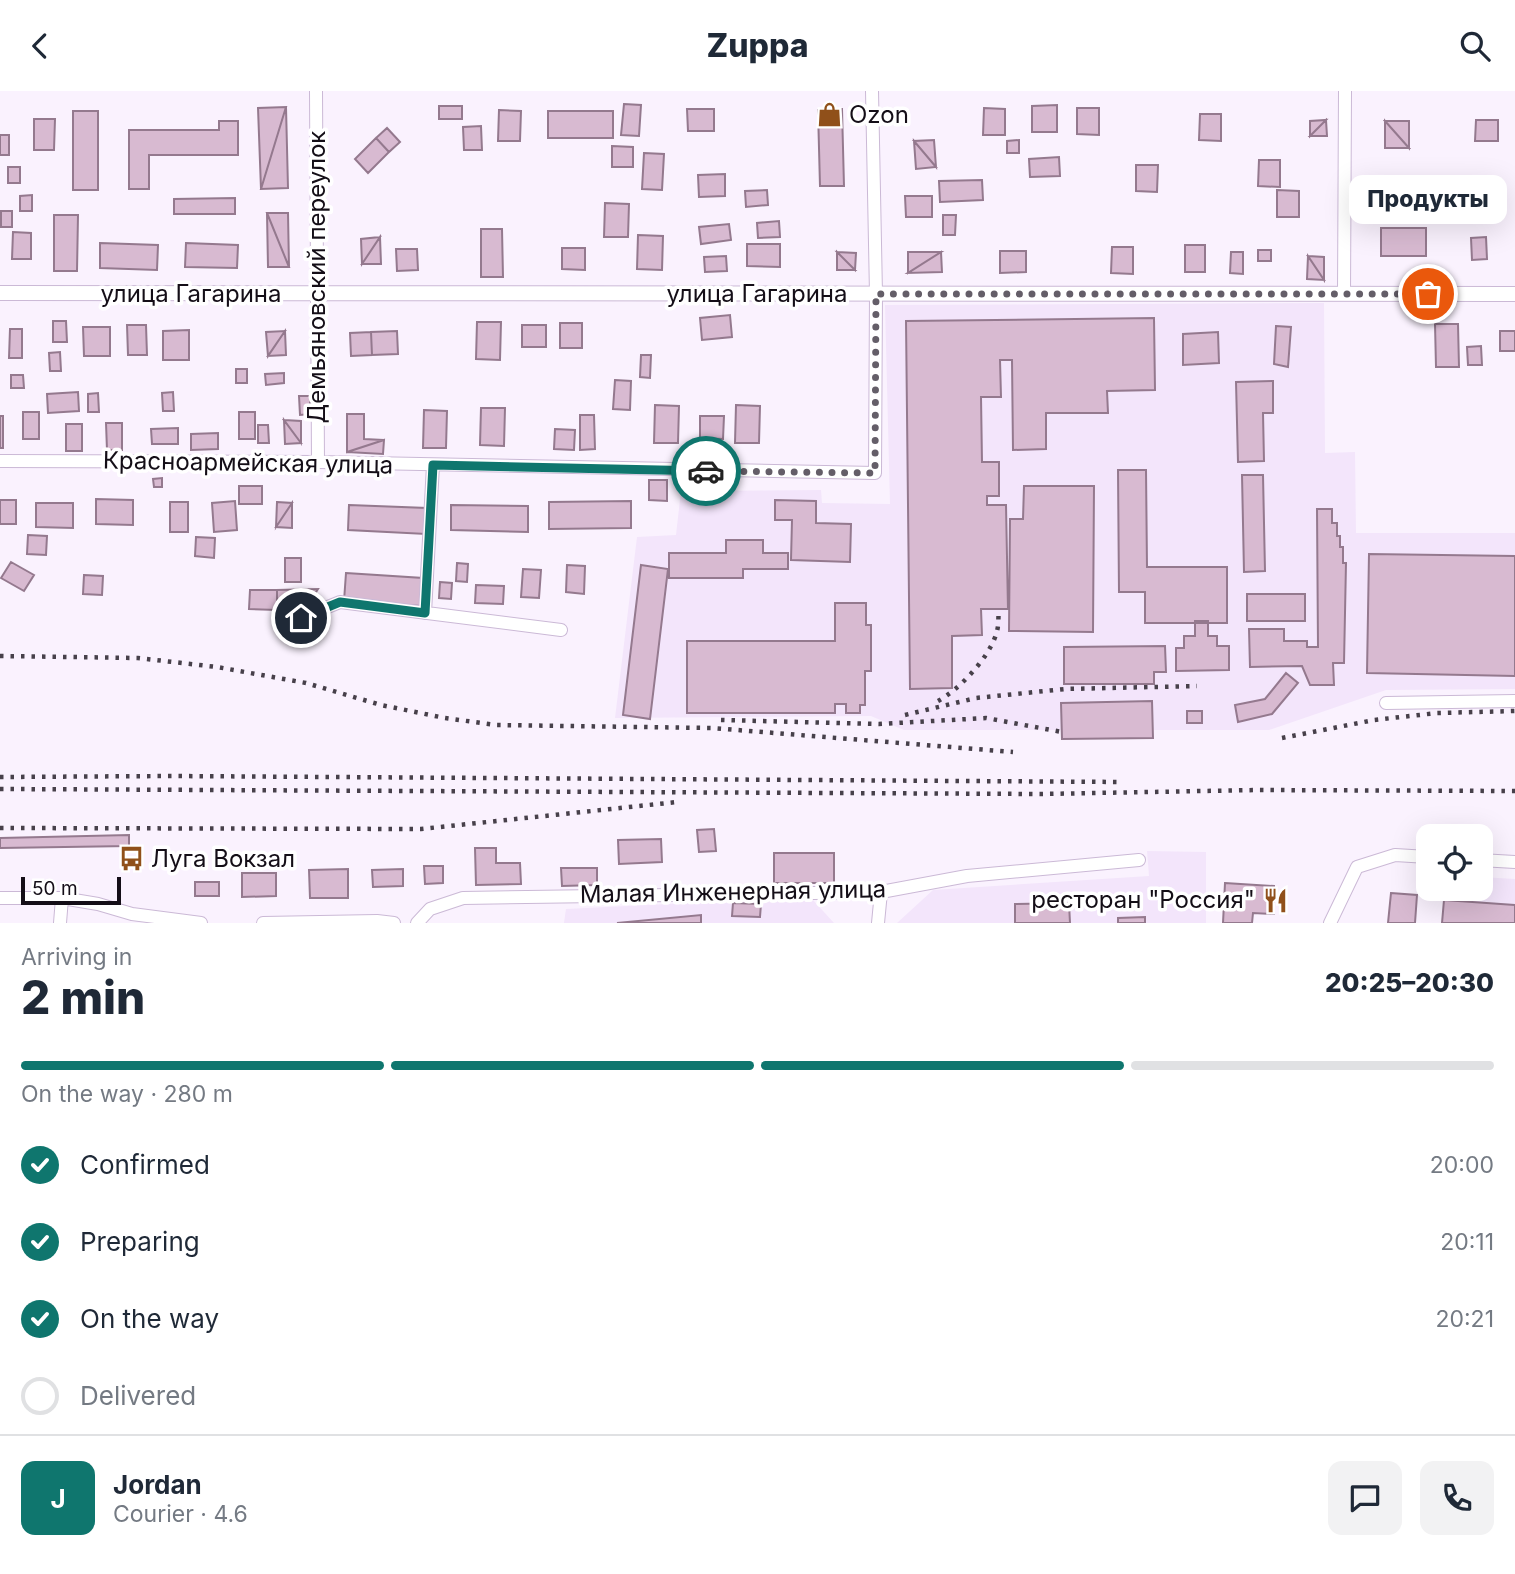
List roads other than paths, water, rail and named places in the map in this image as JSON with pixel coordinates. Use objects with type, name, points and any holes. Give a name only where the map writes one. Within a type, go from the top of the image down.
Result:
[{"type":"street","name":"Демьяновский переулок","points":[[316,91],[318,462]]},
{"type":"street","points":[[872,91],[876,294]]},
{"type":"street","points":[[1344,294],[1345,91]]},
{"type":"street","name":"улица Гагарина","points":[[0,293],[1515,294]]},
{"type":"street","name":"Красноармейская улица","points":[[0,461],[318,462],[875,473],[876,294]]},
{"type":"street","points":[[425,613],[433,465]]},
{"type":"street","points":[[281,626],[340,602],[561,630]]},
{"type":"street","points":[[1386,703],[1515,701]]},
{"type":"street","points":[[1332,918],[1357,867],[1395,855],[1416,856]]},
{"type":"street","name":"Малая Инженерная улица","points":[[417,923],[430,909],[463,898],[881,892],[967,876],[1139,860]]},
{"type":"street","points":[[1493,861],[1515,862]]},
{"type":"street","points":[[878,923],[881,892]]},
{"type":"street","points":[[0,898],[62,898],[98,904],[132,914],[201,923]]},
{"type":"street","points":[[60,923],[62,898]]},
{"type":"street","points":[[263,923],[394,923]]},
{"type":"railway","points":[[938,701],[965,680],[988,651],[997,631],[999,609]]},
{"type":"railway","points":[[0,656],[138,658],[217,667],[306,683],[381,705],[496,725],[712,728],[1013,752]]},
{"type":"railway","points":[[905,715],[976,698],[1065,689],[1197,686]]},
{"type":"railway","points":[[1282,738],[1374,720],[1437,713],[1515,711]]},
{"type":"railway","points":[[721,720],[879,724],[986,718],[1062,732]]},
{"type":"railway","points":[[0,777],[1123,782]]},
{"type":"railway","points":[[0,789],[1041,794],[1257,790],[1515,791]]},
{"type":"railway","points":[[0,828],[421,829],[677,802]]},
{"type":"place","name":"Ozon","points":[[829,115]]},
{"type":"place","name":"Продукты","points":[[1428,294]]},
{"type":"place","name":"Луга Вокзал","points":[[131,859]]},
{"type":"place","name":"ресторан \"Россия\"","points":[[1275,900]]}]
